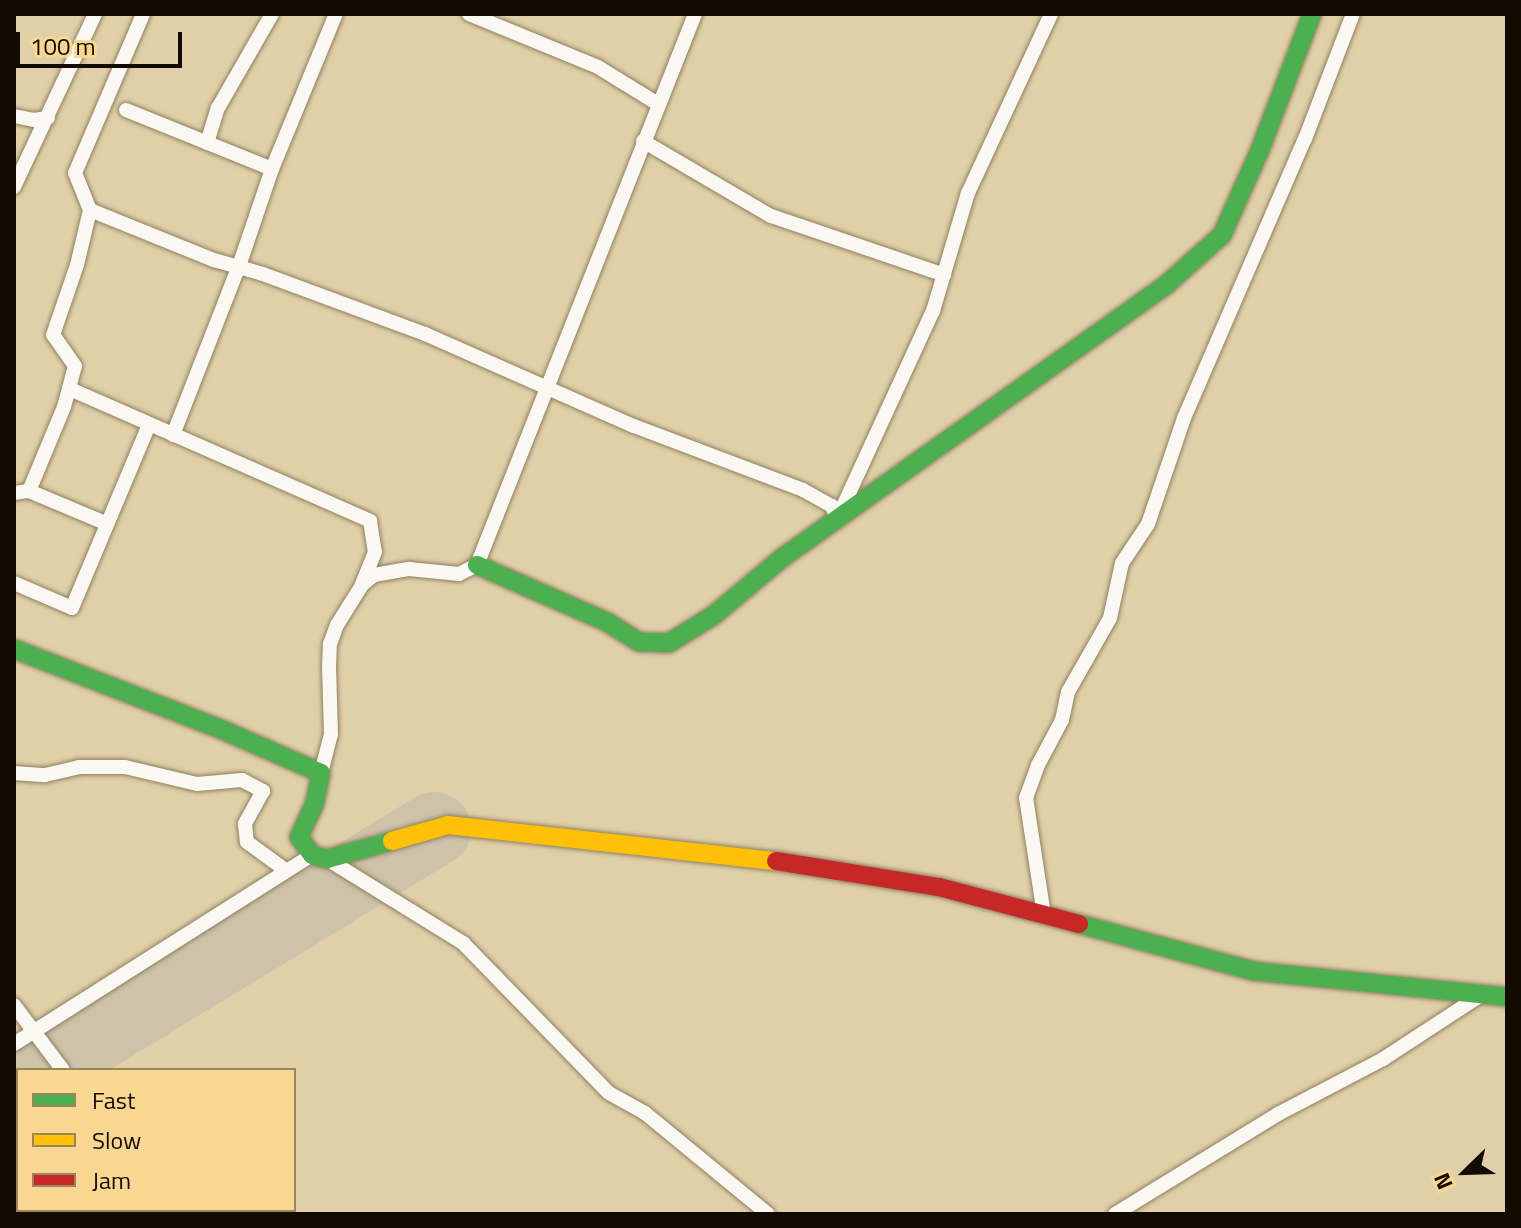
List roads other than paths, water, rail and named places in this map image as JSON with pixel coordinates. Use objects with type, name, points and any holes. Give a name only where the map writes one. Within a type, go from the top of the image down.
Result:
[{"type":"street","points":[[14,187],[95,14]]},
{"type":"street","points":[[105,523],[22,492],[70,389],[75,366],[53,335],[77,265],[90,210],[75,173],[143,14]]},
{"type":"street","points":[[207,143],[218,108],[272,14]]},
{"type":"street","points":[[173,435],[239,266],[272,169],[336,14]]},
{"type":"street","points":[[469,14],[598,67],[658,104]]},
{"type":"street","points":[[362,585],[374,575],[392,570],[459,574],[477,565],[695,14]]},
{"type":"street","points":[[837,519],[933,311],[968,193],[1051,14]]},
{"type":"street","points":[[477,565],[607,622],[639,642],[669,643],[714,615],[782,558],[1166,285],[1222,235],[1260,150],[1312,14]]},
{"type":"street","points":[[1044,915],[1026,798],[1038,765],[1062,720],[1068,692],[1110,618],[1122,563],[1148,524],[1184,418],[1305,139],[1353,14]]},
{"type":"street","points":[[126,110],[272,169]]},
{"type":"street","points":[[14,116],[34,120],[48,118]]},
{"type":"street","points":[[643,141],[771,216],[944,275]]},
{"type":"street","points":[[90,210],[214,260],[239,266],[425,334],[545,387],[803,490],[832,506],[837,519]]},
{"type":"street","points":[[70,389],[370,521],[375,552],[362,585],[330,644],[329,684],[333,715],[329,746],[314,805],[299,837],[320,857],[463,943],[609,1093],[645,1113],[768,1214]]},
{"type":"street","points":[[14,583],[72,608],[105,523],[149,425]]},
{"type":"street","points":[[14,649],[218,728],[321,773]]},
{"type":"street","points":[[14,773],[45,775],[79,767],[125,767],[197,784],[242,780],[263,791],[245,824],[247,842],[284,869]]},
{"type":"street","points":[[14,1044],[284,869],[448,825],[832,867],[939,887],[1253,971],[1478,997],[1507,997]]},
{"type":"street","points":[[1115,1214],[1278,1114],[1383,1059],[1478,997]]},
{"type":"street","points":[[14,1005],[62,1068]]}]
